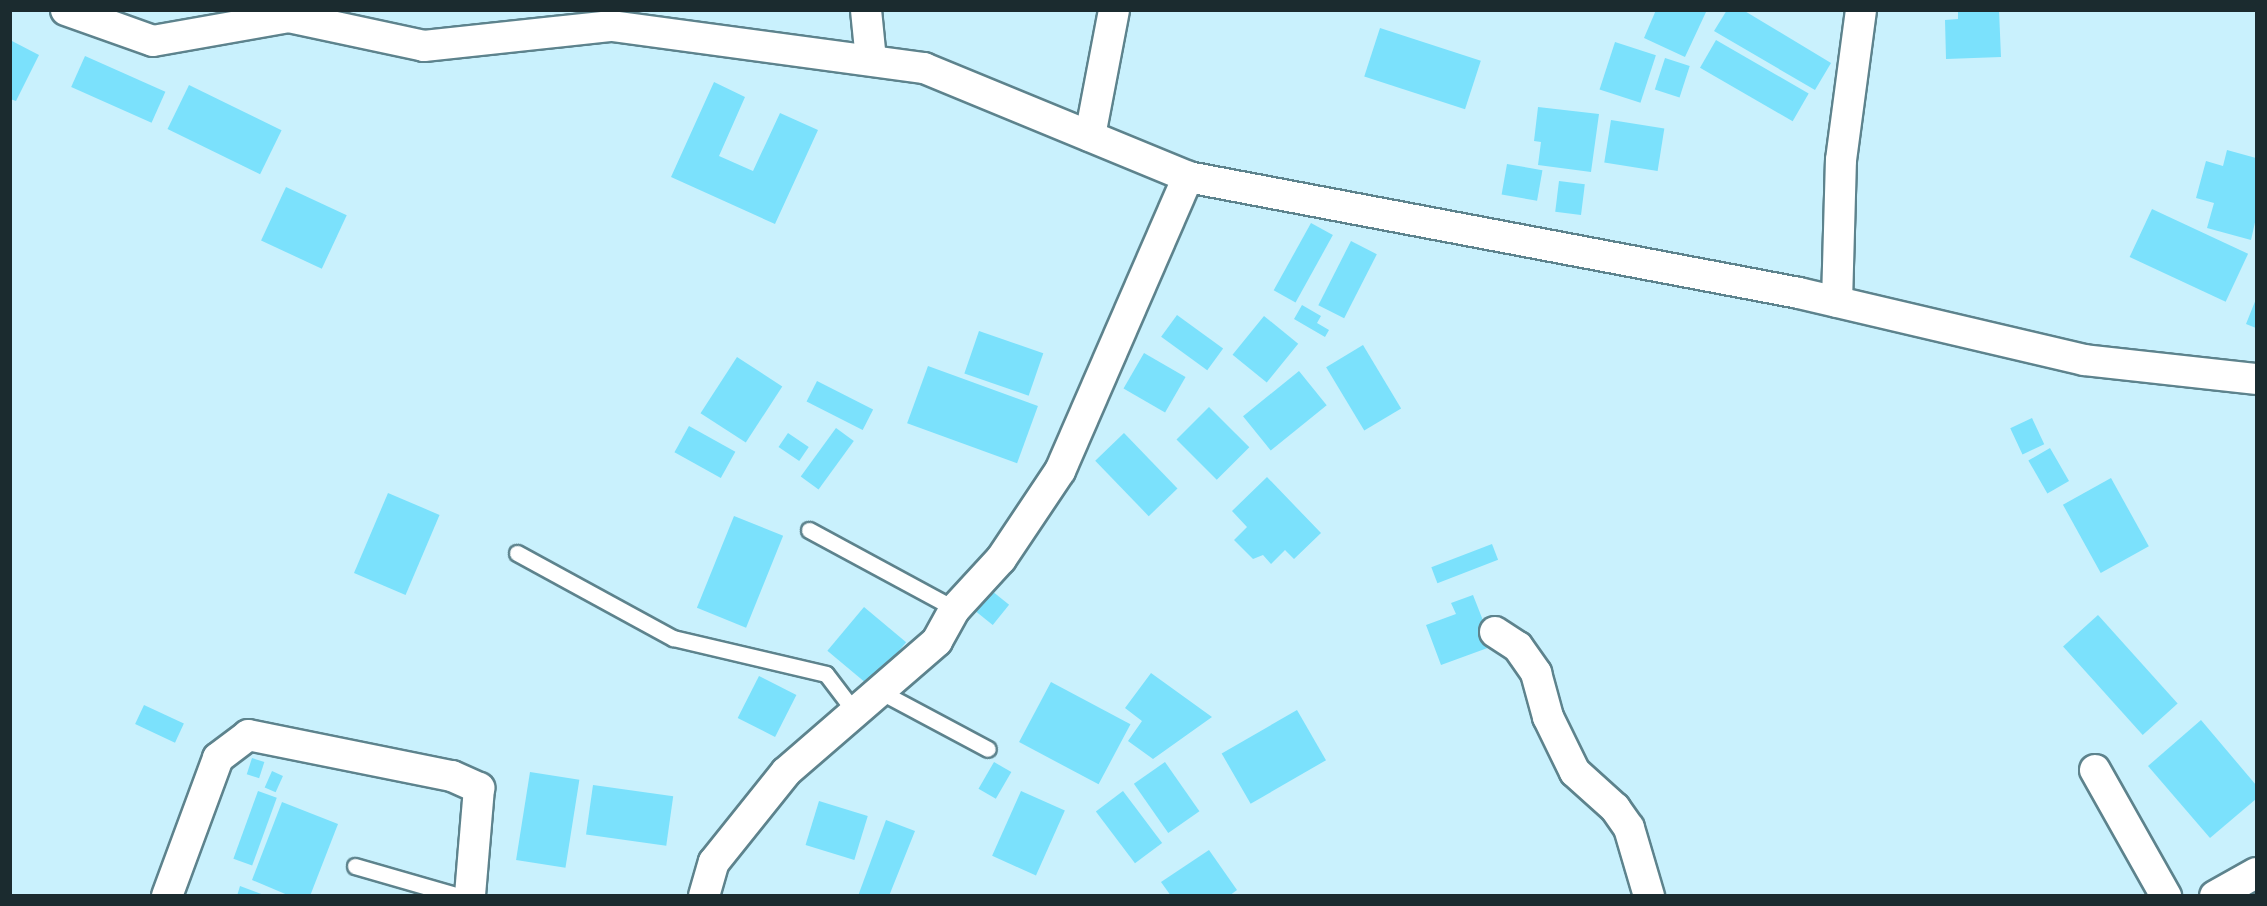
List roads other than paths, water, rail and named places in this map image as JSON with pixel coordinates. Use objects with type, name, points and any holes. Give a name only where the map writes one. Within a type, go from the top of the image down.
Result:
[{"type":"street","points":[[66,10],[153,41],[289,17],[424,46],[612,26],[632,19],[924,68],[1188,177],[1837,302],[2084,360],[2256,379]]},
{"type":"street","points":[[866,10],[871,60]]},
{"type":"street","points":[[1090,136],[1114,10]]},
{"type":"street","points":[[1837,302],[1841,160],[1860,10]]},
{"type":"street","points":[[704,896],[714,862],[786,772],[937,641],[955,609],[1001,559],[1060,471],[1188,177]]},
{"type":"street","points":[[1495,632],[1518,647],[1536,673],[1548,717],[1575,772],[1615,808],[1629,828],[1649,896]]},
{"type":"street","points":[[167,896],[218,758],[248,735],[452,776],[479,788],[470,896]]},
{"type":"street","points":[[2095,770],[2166,896]]},
{"type":"street","points":[[2215,896],[2256,873]]},
{"type":"lane","points":[[809,530],[955,609]]},
{"type":"lane","points":[[517,553],[673,638],[826,674],[855,712]]},
{"type":"lane","points":[[879,691],[988,749]]},
{"type":"lane","points":[[355,866],[459,896]]}]
